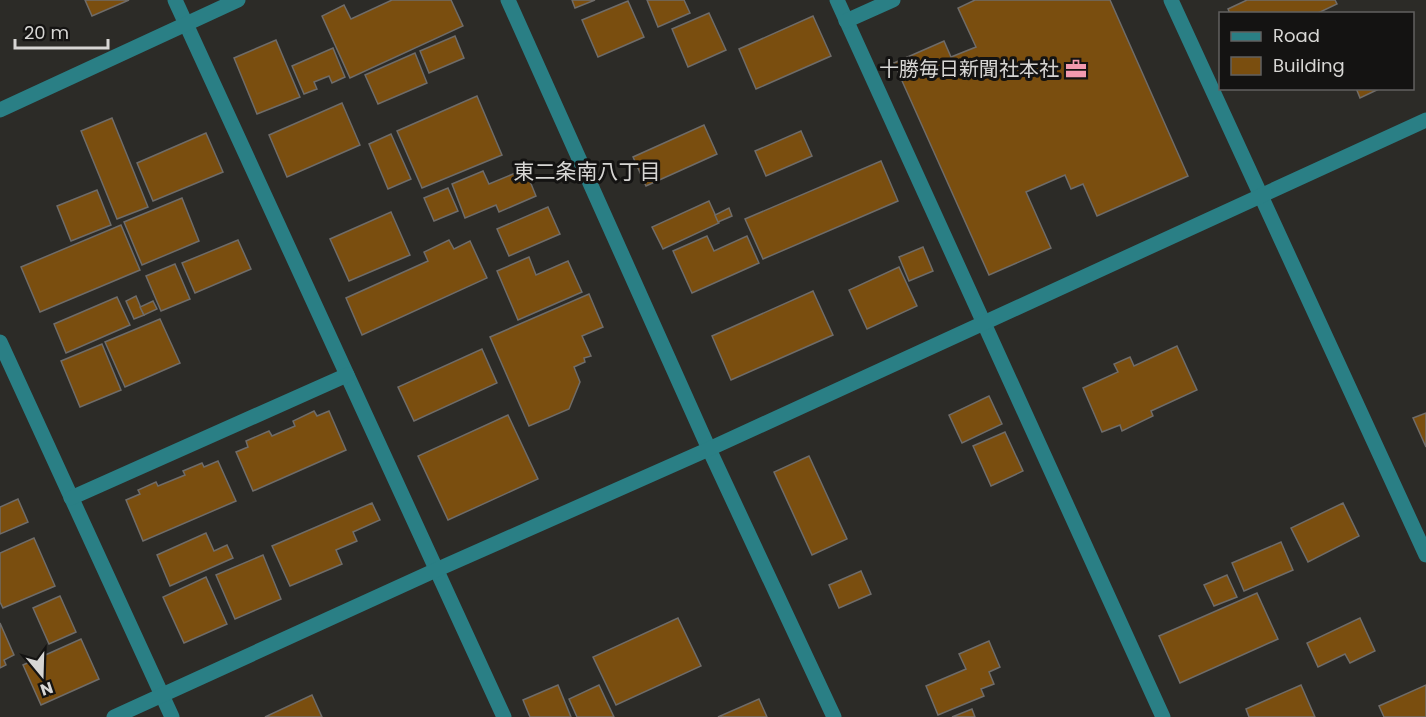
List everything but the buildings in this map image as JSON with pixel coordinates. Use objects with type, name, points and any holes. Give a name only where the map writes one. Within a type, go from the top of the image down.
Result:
[{"type":"street","points":[[175,0],[504,717]]},
{"type":"street","points":[[0,110],[238,0]]},
{"type":"street","points":[[508,0],[709,449],[834,717]]},
{"type":"street","points":[[837,0],[1163,717]]},
{"type":"street","points":[[846,21],[893,0]]},
{"type":"street","points":[[1171,0],[1426,555]]},
{"type":"street","points":[[114,717],[709,449],[1426,120]]},
{"type":"street","points":[[0,342],[172,717]]},
{"type":"street","points":[[71,498],[347,375]]},
{"type":"place","name":"十勝毎日新聞社本社","points":[[1076,69]]},
{"type":"district","name":"東二条南八丁目","points":[[587,172]]}]
